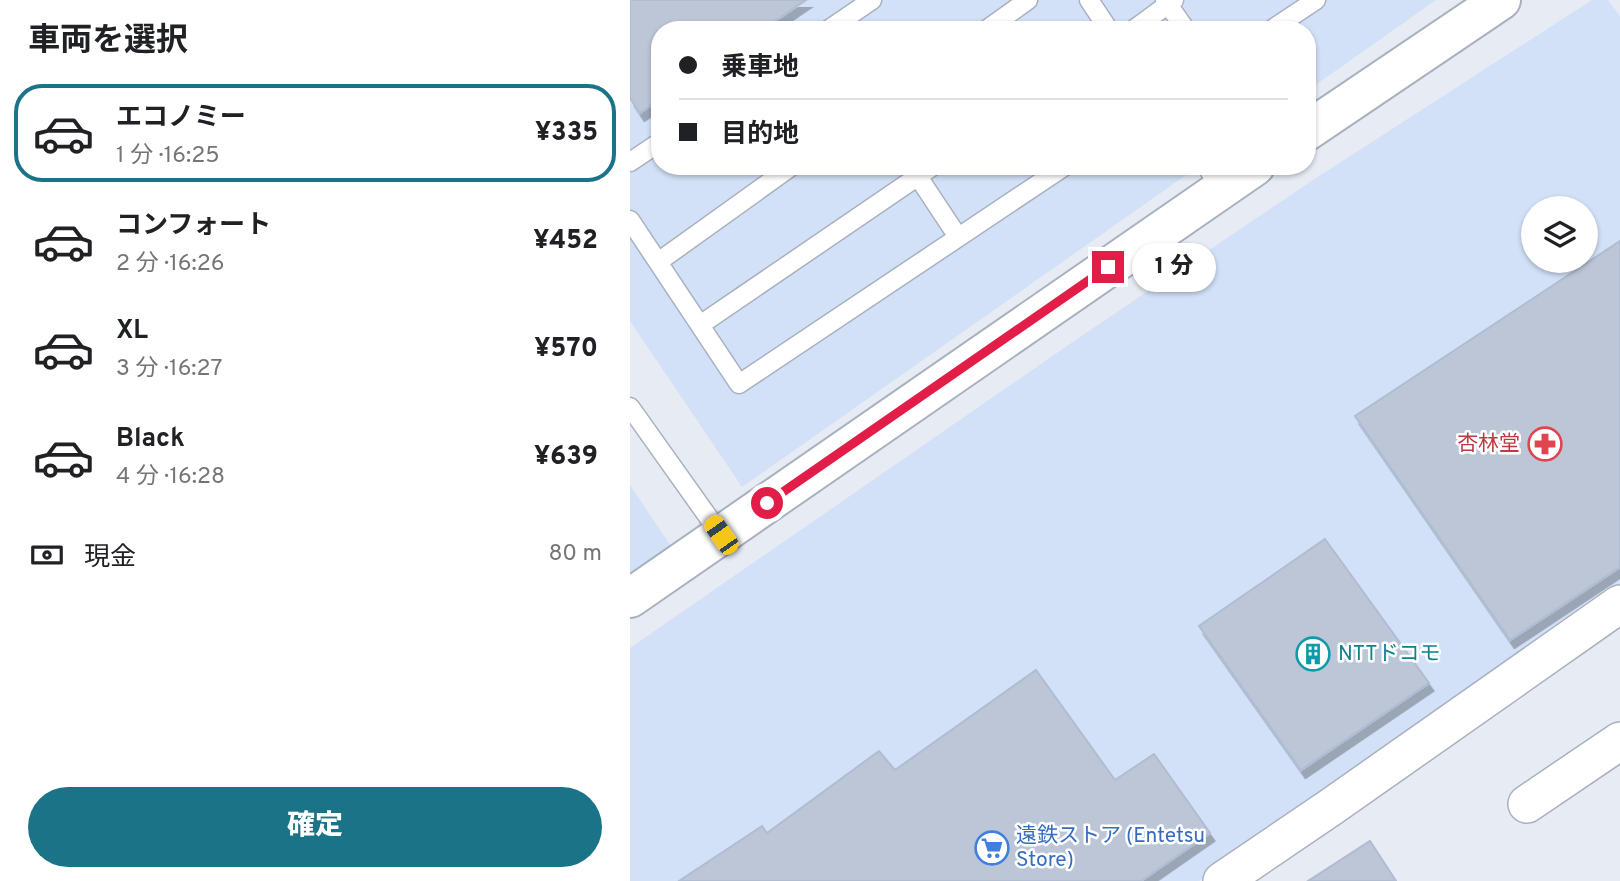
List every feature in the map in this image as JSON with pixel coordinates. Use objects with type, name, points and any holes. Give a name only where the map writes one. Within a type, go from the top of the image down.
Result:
[{"type":"street","points":[[1316,125],[1501,0]]},
{"type":"street","points":[[630,598],[721,535],[1214,177]]},
{"type":"street","points":[[1222,881],[1620,604]]},
{"type":"street","points":[[1527,804],[1620,741]]},
{"type":"lane","points":[[842,21],[873,0]]},
{"type":"lane","points":[[999,21],[1028,0]]},
{"type":"lane","points":[[1088,0],[1103,21]]},
{"type":"lane","points":[[1284,21],[1316,0]]},
{"type":"lane","points":[[1145,21],[1169,2],[1181,21]]},
{"type":"lane","points":[[630,162],[651,148]]},
{"type":"lane","points":[[658,262],[779,175]]},
{"type":"lane","points":[[700,325],[914,175]]},
{"type":"lane","points":[[924,175],[958,237]]},
{"type":"lane","points":[[630,220],[739,384],[1051,175]]},
{"type":"lane","points":[[630,407],[721,535]]},
{"type":"shaded area","points":[[630,0],[1436,0],[1316,85],[1316,21],[651,21],[651,175],[1186,175],[742,487],[630,321]]},
{"type":"shaded area","points":[[1592,0],[1608,0],[1620,16],[1620,590],[1199,881],[630,881],[630,648],[1077,339],[1310,182]]},
{"type":"shaded area","points":[[630,485],[671,546],[630,574]]},
{"type":"building","points":[[630,0],[806,0],[775,21],[651,21],[651,105],[640,113],[630,98]]},
{"type":"building","points":[[1620,241],[1620,567],[1510,640],[1355,416],[1572,273],[1598,273],[1598,256]]},
{"type":"building","name":"NTTドコモ","points":[[1325,539],[1429,683],[1301,770],[1199,626]]},
{"type":"building","points":[[1036,670],[1115,780],[1154,754],[1210,833],[1141,881],[679,881],[762,826],[767,833],[879,751],[895,770]]},
{"type":"building","points":[[1370,841],[1396,881],[1308,881]]},
{"type":"place","name":"杏林堂","points":[[1545,444]]},
{"type":"place","name":"NTTドコモ","points":[[1313,654]]},
{"type":"place","name":"遠鉄ストア (Entetsu Store)","points":[[992,848]]},
{"type":"route","points":[[767,503],[1108,267]]}]
